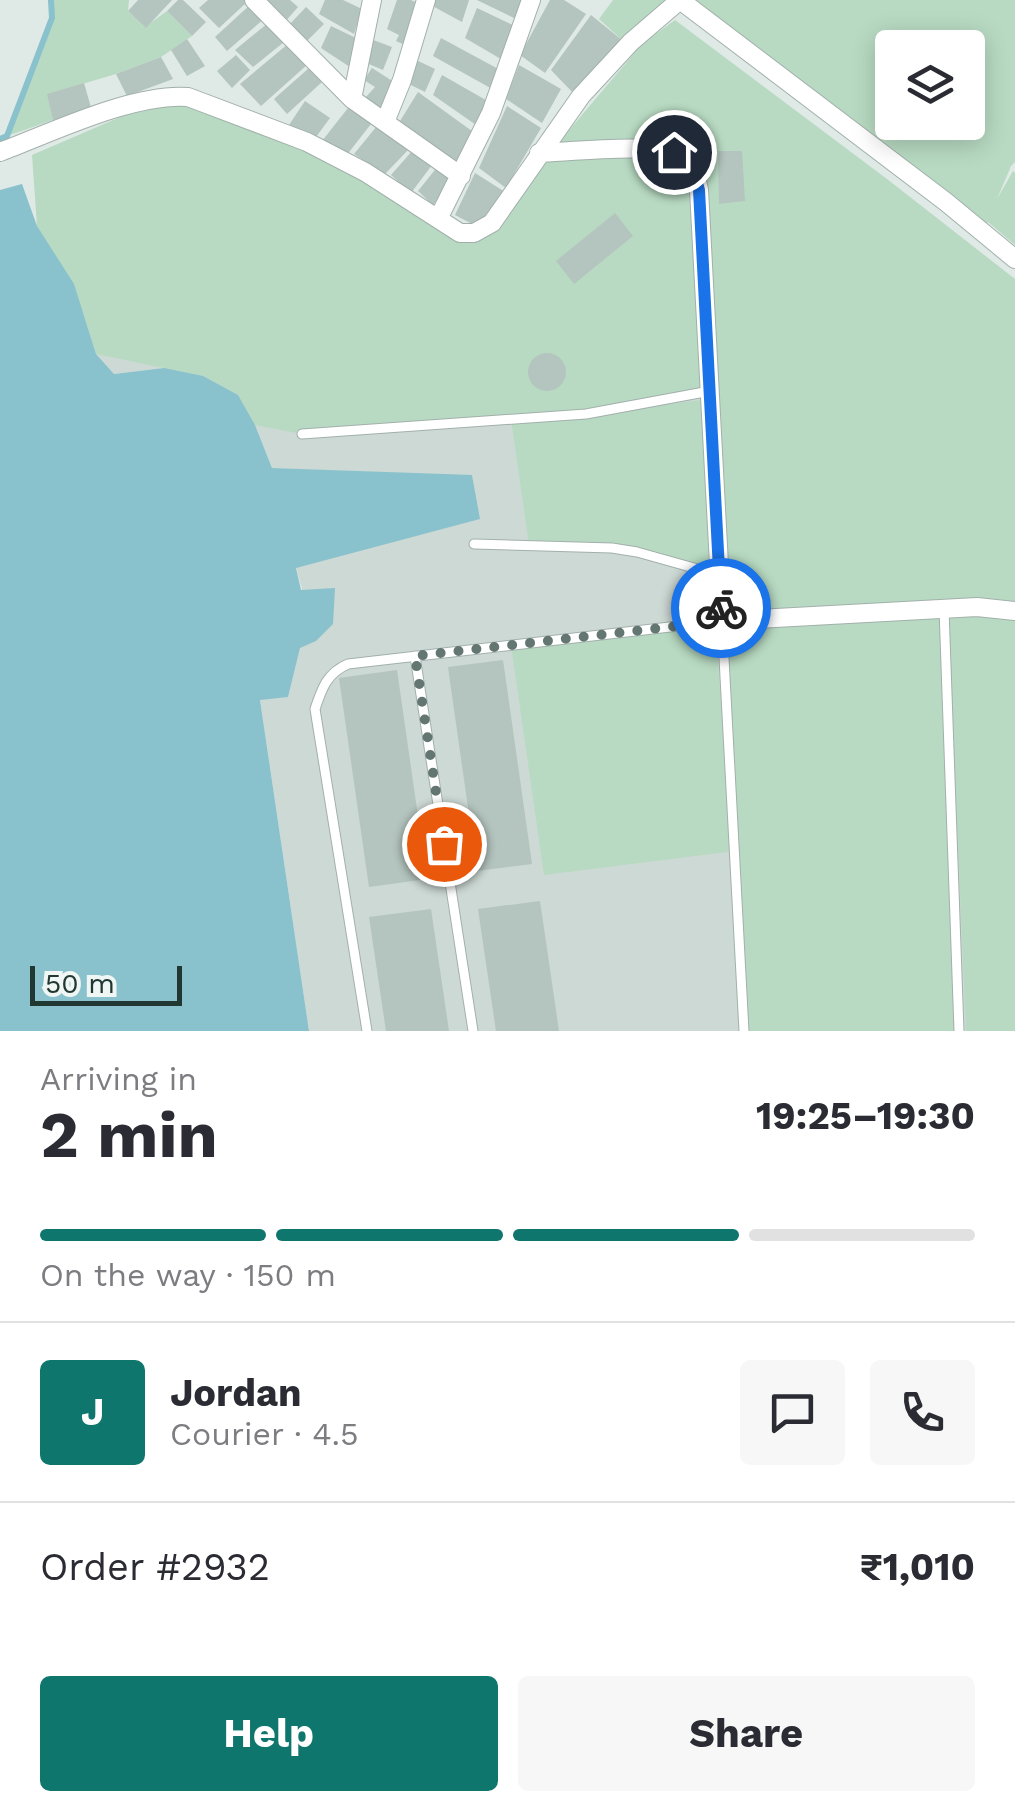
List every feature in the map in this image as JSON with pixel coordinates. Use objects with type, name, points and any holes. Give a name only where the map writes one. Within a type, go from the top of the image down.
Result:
[{"type":"street","points":[[254,0],[352,99],[461,176]]},
{"type":"street","points":[[352,99],[372,0]]},
{"type":"street","points":[[384,122],[402,80],[426,0]]},
{"type":"street","points":[[438,219],[491,113],[531,0]]},
{"type":"street","points":[[0,152],[137,102],[188,97],[307,142],[365,172],[460,232],[474,234],[492,223],[581,96],[632,42],[680,0],[1015,259]]},
{"type":"street","points":[[539,153],[663,149],[685,159],[694,170],[699,190],[722,621],[944,608],[1015,611]]},
{"type":"lane","points":[[302,434],[586,414],[710,392]]},
{"type":"lane","points":[[474,544],[612,548],[720,575]]},
{"type":"lane","points":[[944,608],[959,1031]]},
{"type":"lane","points":[[367,1031],[316,709],[326,679],[348,664],[722,621],[744,1031]]},
{"type":"lane","points":[[415,656],[473,1031]]},
{"type":"shaded area","points":[[664,42],[1015,295],[1015,1031],[309,1031],[260,699],[288,697],[300,647],[316,641],[296,567],[479,519],[472,476],[272,468],[255,425],[164,368],[114,374],[96,354],[88,329],[383,248],[457,262]]},
{"type":"green space","points":[[51,0],[129,0],[128,11],[145,27],[167,11],[192,36],[161,57],[48,94],[53,120],[7,136],[52,18]]},
{"type":"green space","points":[[613,0],[680,0],[623,41],[599,19]]},
{"type":"green space","points":[[680,0],[1015,0],[1015,162],[997,199],[1013,171],[1015,245],[988,222],[983,232]]},
{"type":"green space","points":[[675,20],[1015,279],[1015,606],[727,614],[703,183],[677,147],[657,141],[632,146],[554,148],[642,44]]},
{"type":"green space","points":[[169,96],[307,142],[474,233],[539,153],[663,149],[694,170],[710,391],[611,411],[710,399],[708,572],[637,552],[529,545],[511,419],[302,434],[255,425],[238,395],[203,376],[96,354],[83,313],[37,226],[32,155]]},
{"type":"green space","points":[[948,613],[1015,618],[1015,1031],[966,1031]]},
{"type":"green space","points":[[945,614],[956,1031],[747,1031],[727,627]]},
{"type":"green space","points":[[714,622],[735,851],[544,875],[511,645]]},
{"type":"water","points":[[22,184],[37,226],[74,284],[96,354],[114,374],[164,368],[203,376],[238,395],[272,468],[472,475],[480,519],[296,568],[301,590],[335,588],[333,624],[316,641],[300,648],[288,697],[260,700],[309,1031],[0,1031],[0,190]]},
{"type":"building","points":[[138,0],[172,0],[146,28],[128,11]]},
{"type":"building","points":[[183,0],[206,22],[192,36],[167,11]]},
{"type":"building","points":[[208,0],[247,2],[219,28],[199,8]]},
{"type":"building","points":[[265,0],[290,0],[298,7],[284,23]]},
{"type":"building","points":[[325,0],[343,0],[362,9],[354,34],[319,14]]},
{"type":"building","points":[[397,0],[421,5],[409,47],[396,41],[399,35],[387,29]]},
{"type":"building","points":[[469,0],[462,22],[427,3]]},
{"type":"building","points":[[477,0],[526,0],[518,20]]},
{"type":"building","points":[[550,0],[564,0],[586,14],[545,73],[520,55]]},
{"type":"building","points":[[251,4],[265,18],[227,51],[215,37]]},
{"type":"building","points":[[306,7],[324,24],[305,43],[289,25]]},
{"type":"building","points":[[477,8],[517,27],[506,62],[465,38]]},
{"type":"building","points":[[591,15],[623,41],[576,96],[551,70]]},
{"type":"building","points":[[268,23],[284,42],[253,67],[235,50]]},
{"type":"building","points":[[331,26],[360,40],[350,67],[321,48]]},
{"type":"building","points":[[368,38],[392,47],[383,70],[364,62]]},
{"type":"building","points":[[441,38],[502,71],[494,90],[433,56]]},
{"type":"building","points":[[187,39],[205,66],[187,76],[171,50]]},
{"type":"building","points":[[288,44],[308,64],[261,106],[240,84]]},
{"type":"building","points":[[236,55],[250,70],[232,88],[217,71]]},
{"type":"building","points":[[161,57],[173,79],[127,96],[116,74]]},
{"type":"building","points":[[414,59],[435,69],[425,92],[405,82]]},
{"type":"building","points":[[519,65],[561,89],[542,123],[506,99]]},
{"type":"building","points":[[309,68],[322,82],[287,114],[274,99]]},
{"type":"building","points":[[372,68],[397,84],[384,112],[366,97],[375,87],[364,80]]},
{"type":"building","points":[[442,75],[491,103],[479,127],[433,95]]},
{"type":"building","points":[[84,83],[92,111],[53,120],[47,94]]},
{"type":"building","points":[[418,92],[476,134],[459,166],[400,121]]},
{"type":"building","points":[[305,101],[330,118],[316,137],[289,125]]},
{"type":"building","points":[[507,106],[541,128],[506,188],[479,168]]},
{"type":"building","points":[[348,108],[371,124],[346,156],[322,141]]},
{"type":"building","points":[[377,126],[409,149],[385,174],[354,154]]},
{"type":"building","points":[[413,150],[432,165],[411,193],[391,175]]},
{"type":"building","points":[[718,151],[742,151],[745,201],[719,204]]},
{"type":"building","points":[[438,166],[454,177],[433,205],[418,191]]},
{"type":"building","points":[[475,173],[505,192],[491,214],[474,225],[455,215]]},
{"type":"building","points":[[615,213],[633,236],[574,284],[556,261]]},
{"type":"building","points":[[547,353],[561,358],[566,372],[561,386],[547,391],[533,386],[528,372],[533,358]]},
{"type":"building","points":[[503,660],[532,864],[477,871],[448,667]]},
{"type":"building","points":[[397,670],[427,879],[369,887],[339,678]]},
{"type":"building","points":[[540,901],[559,1031],[496,1031],[478,909]]},
{"type":"building","points":[[431,909],[449,1031],[386,1031],[369,917]]},
{"type":"waterway","points":[[0,139],[7,136],[52,18],[51,0]]},
{"type":"way so far","points":[[444,844],[415,656],[722,621],[721,608]]},
{"type":"route","points":[[674,152],[694,170],[699,190],[721,608]]}]
